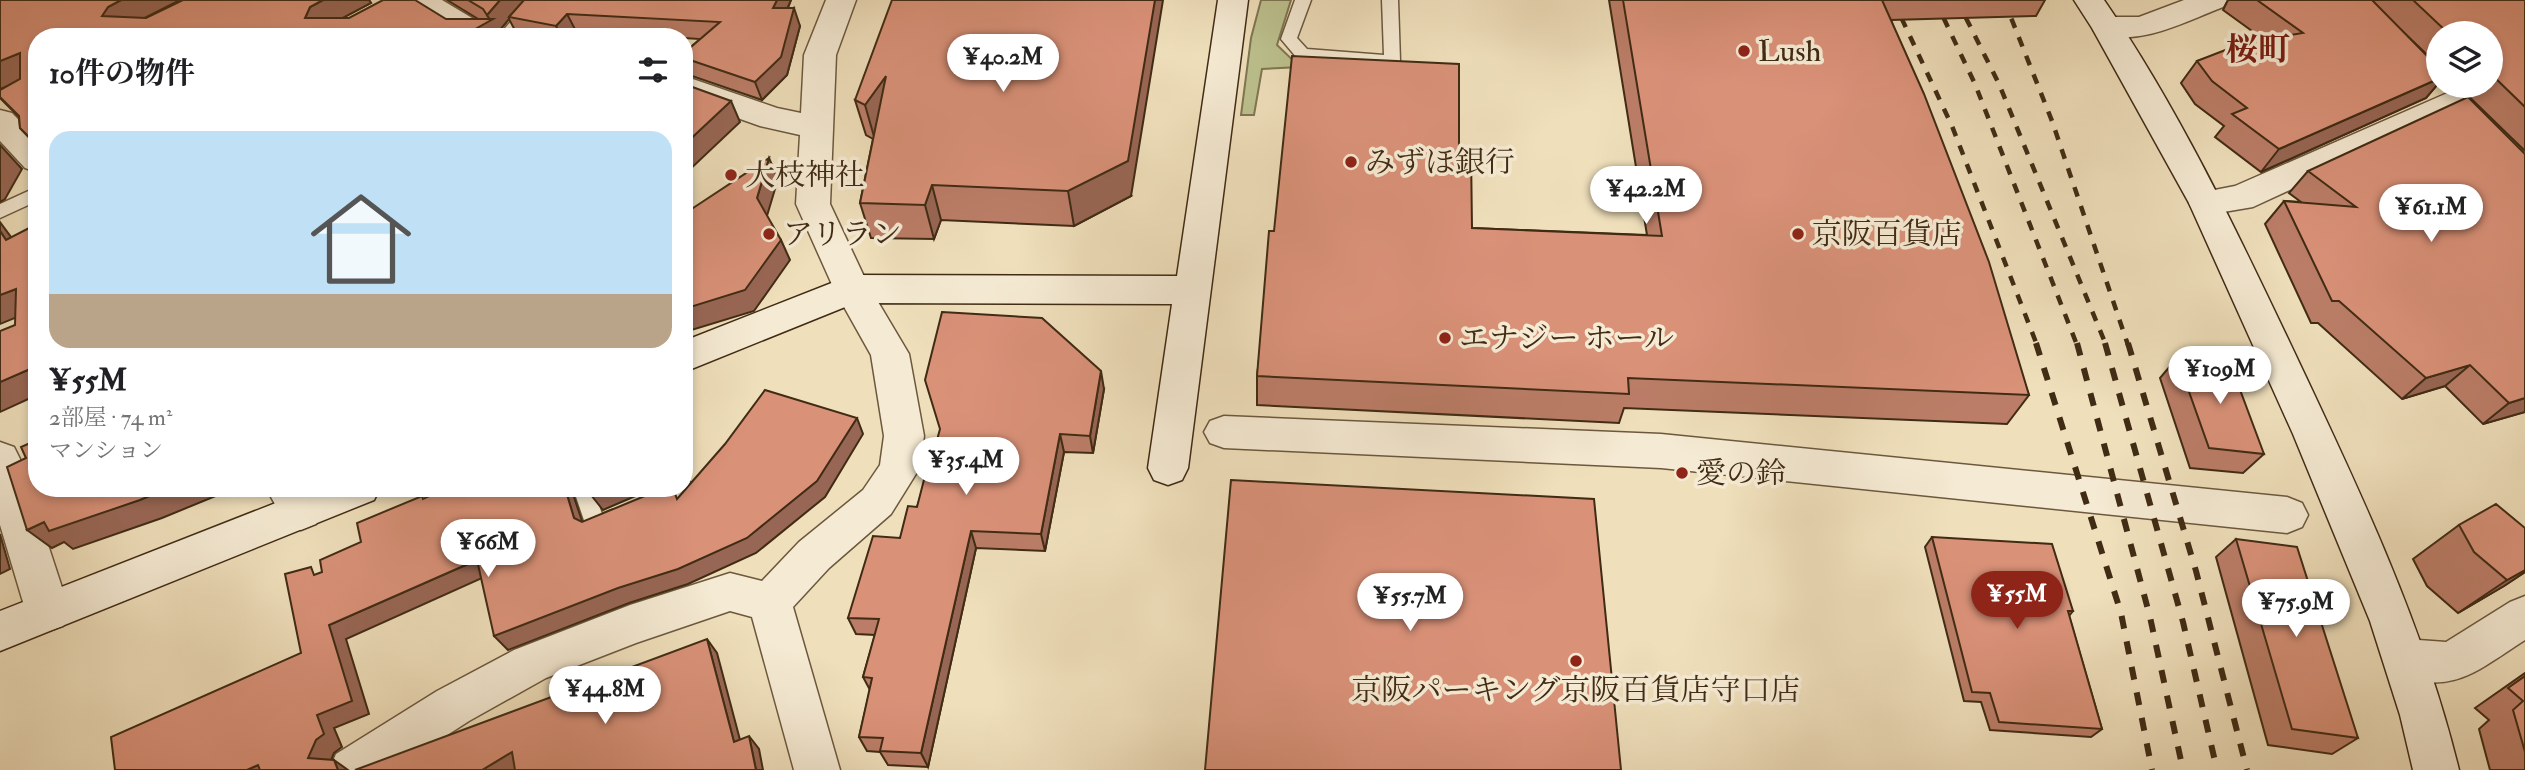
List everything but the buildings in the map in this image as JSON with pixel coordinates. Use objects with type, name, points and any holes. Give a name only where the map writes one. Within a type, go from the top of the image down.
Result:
[{"type":"street","points":[[770,602],[814,555],[877,502],[900,469],[904,436],[890,354],[852,289],[813,204],[820,55],[841,0]]},
{"type":"street","points":[[1168,468],[1233,0]]},
{"type":"street","points":[[2098,13],[2141,27],[2212,0]]},
{"type":"street","points":[[407,2],[462,28]]},
{"type":"street","points":[[2098,13],[2206,203],[2313,434],[2392,621],[2423,715],[2436,770]]},
{"type":"street","points":[[693,90],[772,118],[816,127]]},
{"type":"street","points":[[2206,203],[2241,198],[2452,102]]},
{"type":"street","points":[[4,108],[28,145]]},
{"type":"street","points":[[693,353],[852,289],[1192,290]]},
{"type":"street","points":[[1224,432],[1661,452],[2287,515]]},
{"type":"street","points":[[0,459],[48,612]]},
{"type":"street","points":[[0,631],[48,612],[294,500]]},
{"type":"street","points":[[352,770],[453,706],[530,664],[630,625],[730,592],[770,602]]},
{"type":"street","points":[[770,602],[817,770]]},
{"type":"street","points":[[2405,659],[2451,663],[2525,616]]},
{"type":"lane","points":[[514,28],[538,0]]},
{"type":"lane","points":[[1303,0],[1289,39],[1303,54],[1392,61],[1390,0]]},
{"type":"lane","points":[[0,212],[28,198]]},
{"type":"lane","points":[[586,497],[595,526],[662,497]]},
{"type":"green space","points":[[1261,0],[1291,0],[1277,45],[1300,67],[1262,69],[1254,115],[1241,115],[1251,38]]},
{"type":"railway","points":[[1893,0],[1952,126],[2037,345]]},
{"type":"railway","points":[[1935,0],[1975,84],[2077,345]]},
{"type":"railway","points":[[1957,0],[1999,84],[2106,345]]},
{"type":"railway","points":[[2004,0],[2052,121],[2128,345]]},
{"type":"railway","points":[[2036,343],[2121,613],[2152,770]]},
{"type":"railway","points":[[2077,343],[2150,617],[2183,770]]},
{"type":"railway","points":[[2105,343],[2183,622],[2217,770]]},
{"type":"railway","points":[[2128,343],[2196,571],[2247,770]]},
{"type":"place","name":"Lush","points":[[1744,51]]},
{"type":"place","name":"みずほ銀行","points":[[1351,162]]},
{"type":"place","name":"大枝神社","points":[[731,175]]},
{"type":"place","name":"アリラン","points":[[769,234]]},
{"type":"place","name":"京阪百貨店","points":[[1798,234]]},
{"type":"place","name":"エナジー ホール","points":[[1445,338]]},
{"type":"place","name":"愛の鈴","points":[[1682,473]]},
{"type":"place","name":"京阪パーキング京阪百貨店守口店","points":[[1576,661]]},
{"type":"district","name":"桜町","points":[[2258,49]]}]
